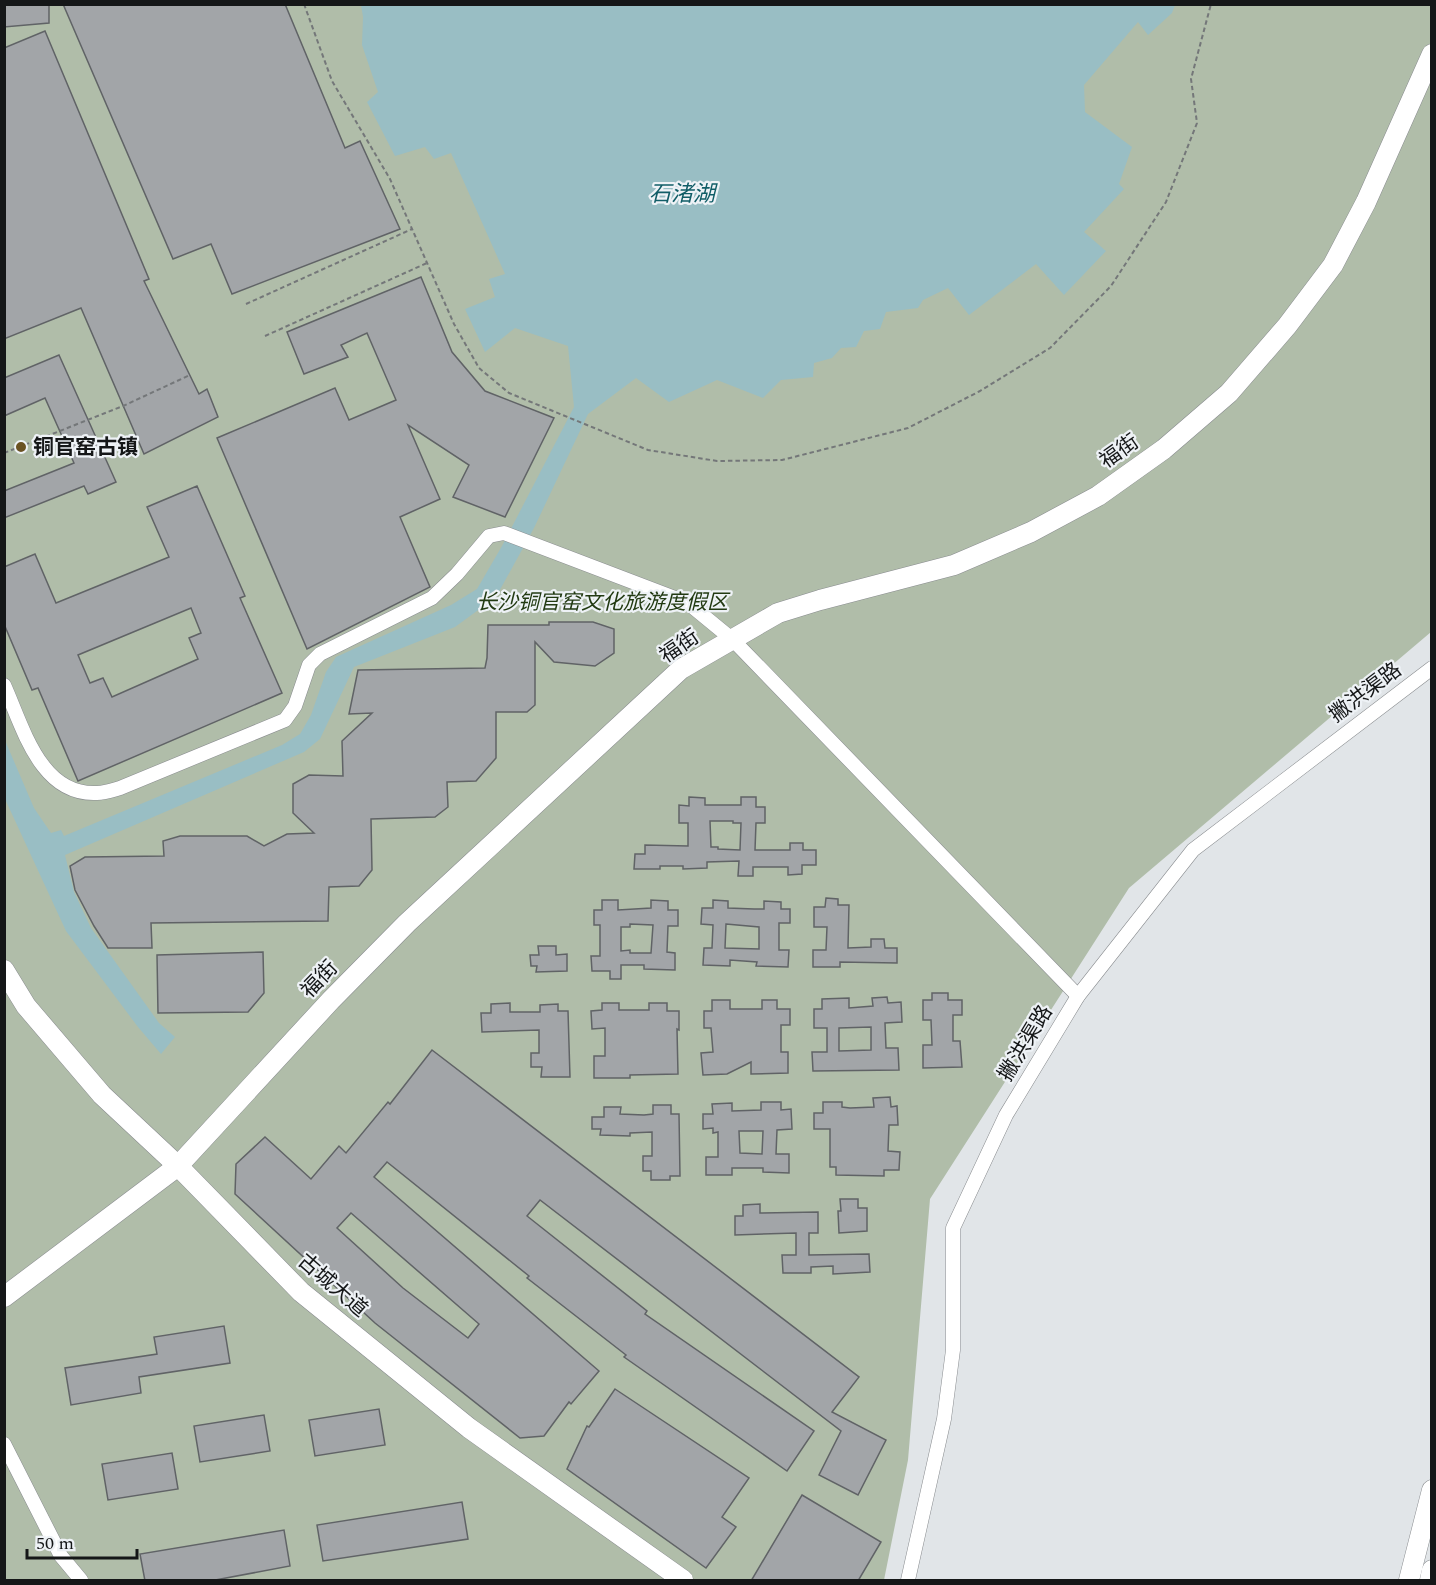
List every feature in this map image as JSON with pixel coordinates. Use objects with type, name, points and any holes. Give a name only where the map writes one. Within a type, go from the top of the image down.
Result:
[{"type":"street","name":"福街","points":[[4,1297],[178,1166],[331,1000],[407,923],[681,669],[778,614],[820,600],[954,565],[1031,532],[1098,496],[1164,449],[1229,393],[1287,326],[1333,265],[1366,202],[1431,54]]},
{"type":"street","points":[[4,685],[37,759],[49,774],[63,785],[77,791],[98,793],[120,788],[285,720],[295,706],[309,665],[320,654],[432,598],[457,574],[489,536],[504,533],[688,603],[733,640],[1078,996]]},
{"type":"street","name":"撇洪渠路","points":[[908,1581],[944,1419],[953,1350],[953,1228],[1006,1115],[1078,996],[1193,850],[1431,668]]},
{"type":"street","name":"古城大道","points":[[4,970],[26,1006],[102,1095],[178,1166],[301,1292],[470,1428],[683,1581]]},
{"type":"street","points":[[4,1444],[61,1556],[81,1581]]},
{"type":"street","points":[[1408,1581],[1431,1490]]},
{"type":"street","points":[[1430,1581],[1431,1570]]},
{"type":"path","points":[[304,4],[332,81],[390,179],[454,324],[479,369],[509,393],[648,450],[717,461],[782,460],[909,428],[980,391],[1050,348],[1111,286],[1166,202],[1197,123],[1191,79],[1211,4]]},
{"type":"path","points":[[246,304],[412,229]]},
{"type":"path","points":[[265,336],[427,263]]},
{"type":"path","points":[[4,453],[123,406],[190,375]]},
{"type":"green space","name":"长沙铜官窑文化旅游度假区","points":[[5,5],[1431,5],[1431,632],[1129,888],[930,1199],[908,1460],[884,1580],[5,1580]]},
{"type":"water","name":"石渚湖","points":[[361,5],[1175,5],[1172,13],[1148,35],[1138,22],[1084,85],[1085,112],[1132,147],[1119,184],[1124,189],[1084,232],[1106,251],[1064,295],[1036,264],[969,315],[948,288],[923,300],[918,308],[886,312],[880,329],[864,331],[856,347],[841,348],[832,358],[814,363],[813,377],[781,380],[763,398],[717,380],[669,402],[636,378],[588,414],[534,528],[496,597],[455,627],[354,667],[320,739],[304,752],[65,855],[74,892],[91,928],[159,1023],[175,1037],[161,1054],[66,931],[5,799],[4,738],[34,808],[51,833],[61,830],[64,836],[282,745],[300,734],[311,715],[326,672],[336,657],[451,605],[477,589],[502,546],[574,407],[568,346],[515,328],[485,352],[465,309],[495,297],[489,279],[505,274],[451,153],[434,159],[425,147],[395,156],[367,102],[378,92],[362,45]]},
{"type":"building","points":[[4,4],[49,4],[49,23],[4,27]]},
{"type":"building","points":[[63,4],[285,4],[345,148],[360,141],[400,229],[232,294],[211,244],[173,259]]},
{"type":"building","points":[[45,31],[149,279],[144,281],[199,394],[207,389],[218,417],[144,454],[81,308],[4,339],[4,48]]},
{"type":"building","points":[[421,277],[452,352],[485,391],[554,418],[505,517],[453,497],[469,465],[408,425],[440,499],[400,517],[430,587],[307,649],[217,438],[335,388],[349,420],[396,400],[367,333],[341,345],[348,357],[304,374],[287,332]]},
{"type":"building","points":[[59,355],[116,482],[88,494],[84,486],[4,518],[4,491],[74,463],[45,398],[4,416],[4,378]]},
{"type":"building","points":[[197,486],[245,596],[240,598],[282,693],[78,781],[38,688],[32,690],[4,624],[4,567],[35,554],[56,603],[169,557],[147,507]],"holes":[[[191,608],[201,633],[189,638],[198,659],[112,697],[103,678],[90,683],[78,655]]]},
{"type":"building","points":[[549,622],[593,622],[614,629],[614,653],[595,666],[554,662],[535,642],[535,705],[527,712],[496,712],[496,758],[476,781],[447,782],[448,807],[435,817],[371,819],[372,870],[359,886],[329,887],[328,921],[151,923],[152,948],[108,948],[75,890],[70,866],[85,857],[164,856],[163,841],[180,836],[247,836],[264,846],[287,834],[314,833],[293,813],[293,784],[309,775],[343,776],[342,741],[372,713],[349,714],[358,670],[485,668],[488,625],[549,625]]},
{"type":"building","points":[[689,797],[705,798],[705,805],[741,805],[741,797],[756,797],[756,807],[765,807],[765,823],[756,823],[755,850],[790,850],[790,843],[803,843],[803,850],[816,850],[816,865],[802,865],[802,874],[788,875],[788,867],[753,867],[753,876],[738,876],[739,861],[707,862],[707,868],[683,869],[683,866],[660,866],[660,869],[634,869],[635,854],[645,854],[645,845],[688,846],[688,823],[679,823],[679,805],[689,806]],"holes":[[[710,821],[733,821],[733,823],[741,823],[740,850],[711,847]]]},
{"type":"building","points":[[826,898],[838,899],[838,905],[849,905],[848,948],[871,947],[871,939],[884,939],[885,948],[897,948],[897,963],[840,962],[840,967],[813,967],[813,950],[826,950],[827,927],[814,927],[814,907],[825,907]]},
{"type":"building","points":[[602,900],[618,900],[618,910],[651,908],[651,900],[668,901],[668,910],[678,910],[678,926],[668,926],[667,952],[675,953],[675,970],[644,969],[644,965],[621,965],[621,979],[610,979],[610,971],[592,971],[591,956],[600,956],[600,925],[594,925],[594,910],[602,910]],"holes":[[[630,924],[653,925],[651,953],[621,951],[621,927],[630,927]]]},
{"type":"building","points":[[713,900],[728,901],[728,908],[764,909],[764,901],[781,902],[781,909],[790,909],[790,923],[779,923],[779,950],[789,950],[788,967],[756,966],[757,962],[730,960],[730,966],[703,965],[704,948],[712,948],[713,925],[701,924],[702,908],[713,908]],"holes":[[[726,924],[759,927],[759,949],[725,948]]]},
{"type":"building","points":[[538,946],[556,946],[556,955],[567,954],[567,971],[536,972],[537,966],[531,966],[530,955],[539,955]]},
{"type":"building","points":[[263,952],[264,993],[248,1012],[158,1013],[157,955]]},
{"type":"building","points":[[932,993],[948,993],[948,1000],[962,1000],[962,1015],[953,1015],[953,1041],[960,1041],[962,1067],[923,1068],[923,1045],[932,1045],[931,1020],[923,1020],[923,1000],[932,1000]]},
{"type":"building","points":[[887,997],[888,1003],[901,1002],[902,1022],[885,1023],[886,1048],[898,1048],[899,1070],[813,1071],[812,1052],[827,1052],[827,1028],[814,1028],[814,1009],[822,1009],[822,999],[849,998],[849,1008],[873,1006],[872,998]],"holes":[[[871,1027],[871,1050],[839,1051],[839,1028]]]},
{"type":"building","points":[[712,1000],[730,1000],[730,1009],[762,1009],[762,1000],[777,1000],[777,1009],[790,1009],[790,1025],[781,1025],[781,1052],[788,1052],[788,1073],[751,1074],[751,1062],[727,1074],[703,1075],[701,1053],[713,1052],[711,1028],[704,1028],[704,1011],[712,1011]]},
{"type":"building","points":[[510,1003],[510,1012],[540,1012],[540,1005],[558,1004],[558,1011],[568,1011],[570,1077],[541,1077],[542,1067],[531,1067],[531,1053],[539,1053],[539,1030],[482,1032],[481,1013],[491,1013],[491,1004]]},
{"type":"building","points":[[602,1003],[619,1003],[619,1010],[649,1010],[649,1003],[667,1003],[667,1011],[679,1011],[678,1074],[594,1078],[594,1056],[605,1056],[605,1028],[592,1029],[591,1011],[602,1010]]},
{"type":"building","points":[[432,1050],[859,1377],[832,1412],[886,1440],[858,1495],[819,1475],[841,1431],[540,1200],[527,1216],[647,1311],[645,1314],[814,1431],[787,1471],[624,1357],[626,1355],[527,1278],[529,1276],[387,1162],[374,1177],[599,1371],[571,1404],[569,1402],[544,1436],[520,1438],[375,1323],[235,1194],[236,1164],[265,1137],[311,1179],[339,1146],[346,1153],[388,1102],[390,1104]],"holes":[[[351,1213],[479,1324],[468,1338],[403,1288],[337,1228]]]},
{"type":"building","points":[[890,1097],[891,1107],[897,1106],[898,1125],[889,1125],[888,1151],[900,1152],[899,1170],[884,1170],[884,1176],[836,1175],[836,1167],[830,1167],[830,1129],[814,1129],[814,1113],[823,1113],[823,1102],[842,1102],[842,1107],[850,1108],[874,1107],[873,1098]]},
{"type":"building","points":[[761,1102],[781,1102],[781,1110],[791,1109],[792,1129],[777,1130],[776,1154],[789,1154],[789,1173],[763,1172],[763,1168],[732,1168],[732,1175],[706,1175],[706,1157],[718,1157],[718,1132],[713,1133],[713,1128],[703,1129],[703,1114],[713,1114],[712,1104],[732,1103],[732,1111],[761,1110]],"holes":[[[739,1131],[763,1131],[762,1154],[740,1153]]]},
{"type":"building","points":[[653,1105],[671,1105],[671,1114],[679,1114],[680,1176],[670,1176],[670,1180],[651,1180],[651,1171],[643,1171],[643,1156],[652,1156],[652,1132],[630,1133],[630,1136],[600,1135],[601,1129],[592,1129],[592,1117],[604,1117],[604,1107],[621,1107],[620,1114],[644,1115],[653,1114]]},
{"type":"building","points":[[840,1199],[858,1199],[858,1208],[867,1208],[867,1231],[839,1233]]},
{"type":"building","points":[[760,1204],[760,1213],[818,1212],[818,1233],[809,1233],[809,1255],[869,1254],[870,1272],[833,1274],[833,1266],[811,1267],[811,1273],[783,1273],[782,1255],[796,1255],[796,1233],[735,1235],[735,1216],[743,1216],[743,1205]]},
{"type":"building","points":[[224,1326],[230,1363],[139,1377],[141,1393],[71,1405],[65,1368],[157,1354],[154,1337]]},
{"type":"building","points":[[615,1389],[749,1478],[722,1517],[736,1527],[706,1568],[567,1469],[587,1426],[589,1427]]},
{"type":"building","points":[[379,1409],[385,1445],[315,1456],[309,1420]]},
{"type":"building","points":[[264,1415],[270,1451],[200,1462],[194,1426]]},
{"type":"building","points":[[172,1453],[178,1489],[108,1500],[102,1464]]},
{"type":"building","points":[[802,1495],[881,1542],[858,1581],[751,1581]]},
{"type":"building","points":[[462,1502],[468,1539],[323,1561],[317,1525]]},
{"type":"building","points":[[284,1530],[290,1566],[210,1581],[145,1581],[140,1554]]},
{"type":"place","name":"铜官窑古镇","points":[[21,447]]}]
